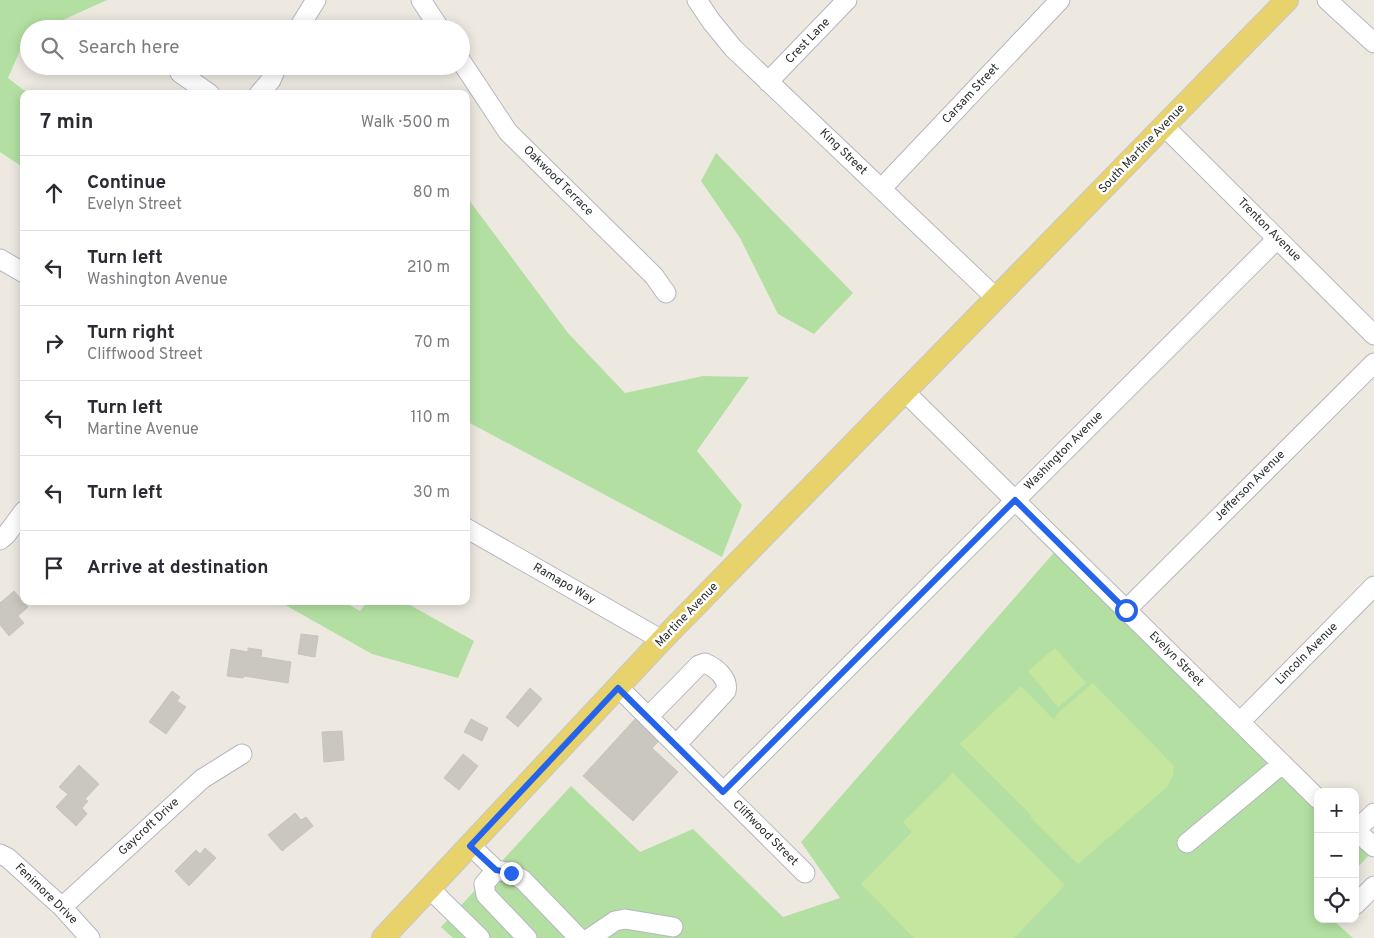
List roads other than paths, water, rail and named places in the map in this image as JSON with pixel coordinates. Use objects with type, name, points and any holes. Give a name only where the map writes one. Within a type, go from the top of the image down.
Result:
[{"type":"main road","name":"South Martine Avenue","points":[[996,298],[1287,0]]},
{"type":"main road","name":"Martine Avenue","points":[[383,938],[662,640],[996,298]]},
{"type":"street","points":[[304,20],[316,0]]},
{"type":"street","points":[[421,0],[434,20]]},
{"type":"street","name":"King Street","points":[[697,0],[733,48],[996,298]]},
{"type":"street","name":"Crest Lane","points":[[768,82],[847,0]]},
{"type":"street","name":"Carsam Street","points":[[881,189],[1060,0]]},
{"type":"street","points":[[1327,0],[1374,43]]},
{"type":"street","points":[[183,75],[204,90]]},
{"type":"street","points":[[262,90],[273,75]]},
{"type":"street","name":"Oakwood Terrace","points":[[470,75],[508,132],[654,276],[666,293]]},
{"type":"street","name":"Trenton Avenue","points":[[1164,126],[1374,335]]},
{"type":"street","name":"Washington Avenue","points":[[723,792],[1277,239]]},
{"type":"street","points":[[0,259],[20,271]]},
{"type":"street","name":"Jefferson Avenue","points":[[1126,610],[1374,363]]},
{"type":"street","name":"Evelyn Street","points":[[906,392],[1314,795]]},
{"type":"street","points":[[0,540],[20,516]]},
{"type":"street","name":"Ramapo Way","points":[[470,530],[662,640]]},
{"type":"street","name":"Lincoln Avenue","points":[[1240,722],[1374,586]]},
{"type":"street","points":[[648,717],[699,665],[705,662],[713,666],[723,677],[727,686],[726,692],[676,745]]},
{"type":"street","name":"Cliffwood Street","points":[[618,688],[805,873]]},
{"type":"street","name":"Gaycroft Drive","points":[[62,907],[202,778],[242,754]]},
{"type":"street","points":[[1187,843],[1282,764]]},
{"type":"street","points":[[1359,829],[1374,813]]},
{"type":"street","points":[[1359,835],[1374,847]]},
{"type":"street","points":[[470,846],[496,870],[511,873],[523,880],[579,938]]},
{"type":"street","name":"Fenimore Drive","points":[[0,854],[8,858],[62,907],[90,938]]},
{"type":"street","points":[[496,870],[484,884],[486,895],[527,938]]},
{"type":"street","points":[[1359,901],[1374,886]]},
{"type":"street","points":[[430,889],[480,938]]},
{"type":"street","points":[[590,938],[615,921],[625,919],[673,927]]}]
